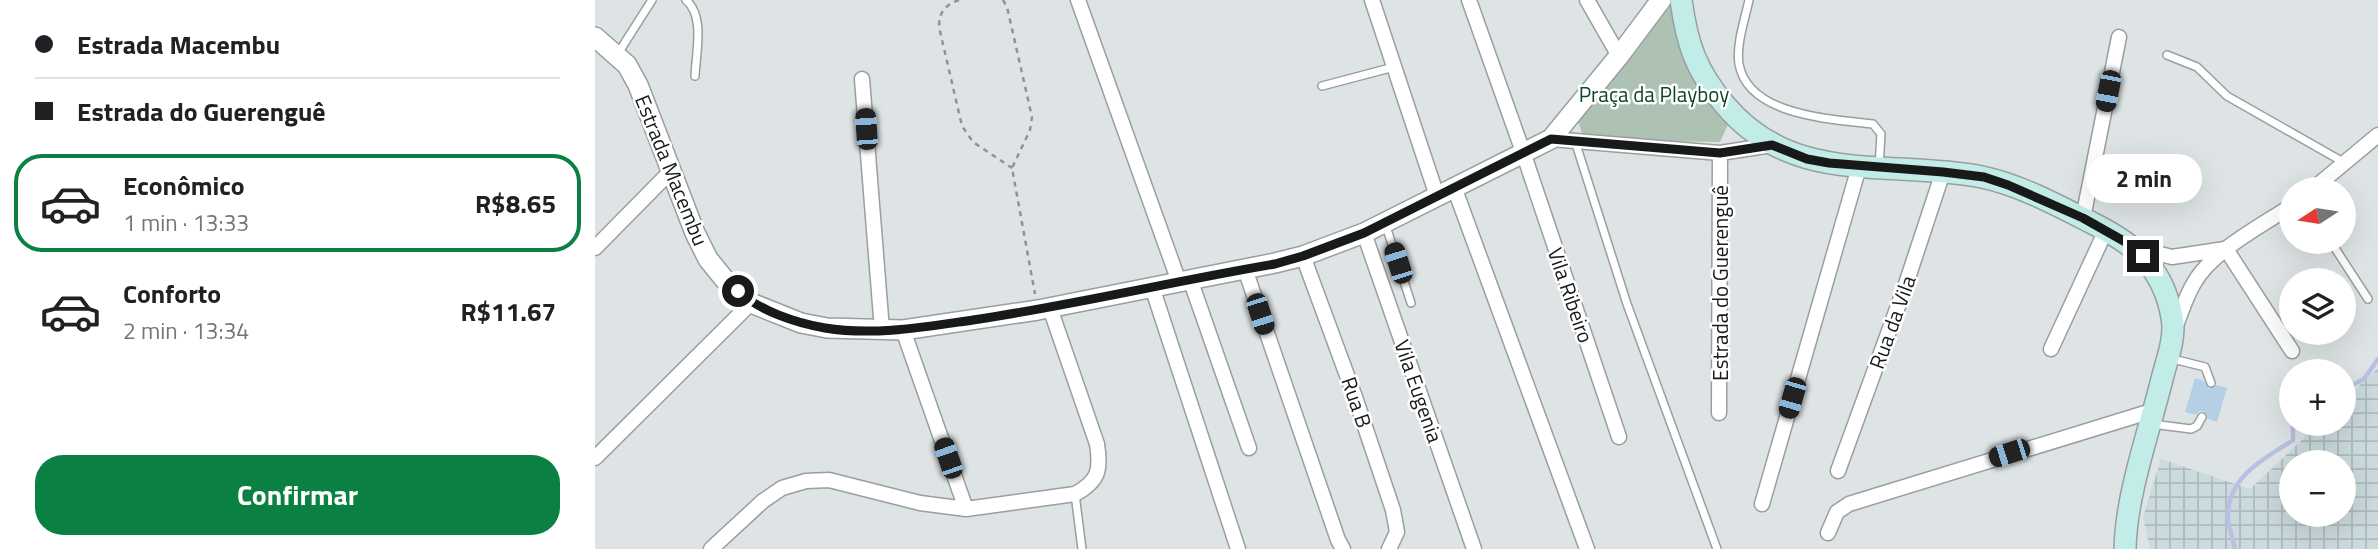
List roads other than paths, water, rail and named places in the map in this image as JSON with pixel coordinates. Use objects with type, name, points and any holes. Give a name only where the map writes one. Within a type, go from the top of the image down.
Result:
[{"type":"main road","points":[[1681,0],[1689,45],[1706,82],[1735,117],[1772,145],[1807,159],[1984,177],[2083,218],[2136,248],[2160,281],[2174,330],[2129,509],[2125,549]]},
{"type":"street","points":[[1078,0],[1249,448]]},
{"type":"street","points":[[1371,0],[1394,67],[1446,191],[1587,549]]},
{"type":"street","name":"Vila Ribeiro","points":[[1469,0],[1619,437]]},
{"type":"street","points":[[1587,0],[1619,56]]},
{"type":"street","name":"Estrada Macembu","points":[[596,39],[627,65],[638,85],[695,233],[708,259],[726,280],[751,303],[801,323],[827,328],[903,330],[1044,309],[1245,269],[1303,256],[1364,233],[1551,139],[1661,0]]},
{"type":"street","points":[[2083,218],[2119,37]]},
{"type":"street","points":[[862,79],[882,330]]},
{"type":"street","points":[[2329,177],[2378,135]]},
{"type":"street","name":"Estrada Macembu","points":[[1551,139],[1720,153],[1772,145]]},
{"type":"street","name":"Estrada do Guerenguê","points":[[1719,413],[1720,153]]},
{"type":"street","points":[[1762,504],[1869,167]]},
{"type":"street","points":[[595,248],[670,172]]},
{"type":"street","name":"Rua da Vila","points":[[1838,471],[1905,287],[1943,172]]},
{"type":"street","points":[[2172,257],[2162,265],[2160,281],[2173,290],[2183,288],[2196,279],[2227,249],[2279,214]]},
{"type":"street","points":[[2051,349],[2106,230]]},
{"type":"street","name":"Vila Eugenia","points":[[1364,233],[1474,549]]},
{"type":"street","points":[[2136,248],[2172,257],[2227,249]]},
{"type":"street","points":[[2227,249],[2292,351]]},
{"type":"street","name":"Rua B","points":[[1303,256],[1393,510],[1397,531],[1389,549]]},
{"type":"street","points":[[1245,269],[1303,442],[1343,549]]},
{"type":"street","points":[[2174,330],[2196,279]]},
{"type":"street","points":[[1152,287],[1238,549]]},
{"type":"street","points":[[595,458],[751,303]]},
{"type":"street","points":[[711,549],[762,501],[782,488],[806,481],[828,480],[920,503],[966,509],[1075,494],[1090,485],[1097,473],[1097,444],[1044,309]]},
{"type":"street","points":[[903,330],[966,509]]},
{"type":"street","points":[[1828,533],[1837,512],[1849,504],[2153,417]]},
{"type":"lane","points":[[616,56],[652,0]]},
{"type":"lane","points":[[686,0],[697,17],[695,76]]},
{"type":"lane","points":[[1749,0],[1739,47],[1738,62],[1742,76],[1761,96],[1778,107],[1824,118],[1873,124],[1881,134],[1869,167]]},
{"type":"lane","points":[[2167,55],[2197,67],[2227,96],[2346,164]]},
{"type":"lane","points":[[1322,86],[1394,67]]},
{"type":"lane","points":[[1575,141],[1627,303],[1717,549]]},
{"type":"lane","points":[[1385,223],[1411,303]]},
{"type":"lane","points":[[2339,254],[2368,299]]},
{"type":"lane","points":[[2168,358],[2205,367],[2211,383]]},
{"type":"lane","points":[[2153,417],[2191,429],[2197,426],[2202,417]]},
{"type":"lane","points":[[1075,494],[1082,549]]},
{"type":"waterway","points":[[2356,383],[2364,379],[2378,359]]},
{"type":"waterway","points":[[2235,549],[2228,516],[2234,490],[2249,470],[2293,440],[2293,436]]},
{"type":"park label","name":"Praça da Playboy","points":[[1654,94]]}]
